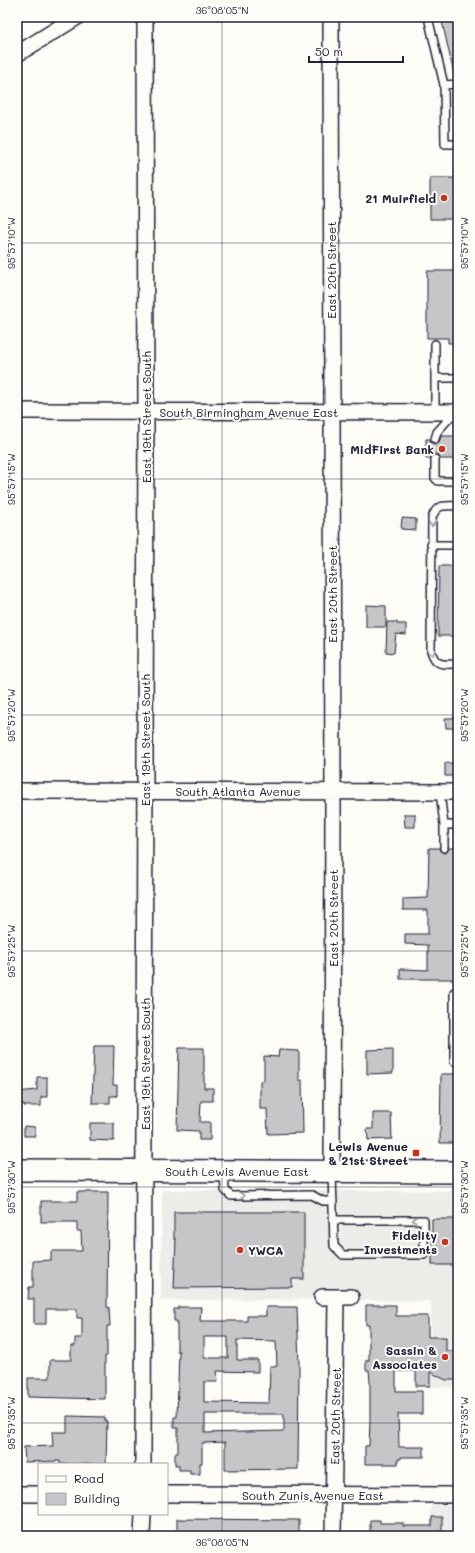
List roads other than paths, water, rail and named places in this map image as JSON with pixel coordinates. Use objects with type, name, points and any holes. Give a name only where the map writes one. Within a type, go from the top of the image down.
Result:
[{"type":"main road","name":"South Lewis Avenue East","points":[[17,1170],[458,1172]]},
{"type":"street","points":[[17,54],[77,17]]},
{"type":"street","name":"East 19th Street South","points":[[143,1463],[145,1171],[145,17]]},
{"type":"street","name":"East 20th Street","points":[[331,17],[333,792],[332,1171]]},
{"type":"street","name":"South Birmingham Avenue East","points":[[17,411],[456,412]]},
{"type":"street","name":"South Atlanta Avenue","points":[[17,791],[458,792]]},
{"type":"street","name":"East 20th Street","points":[[333,1536],[336,1297]]},
{"type":"street","points":[[17,1494],[38,1494]]},
{"type":"street","name":"South Zunis Avenue East","points":[[168,1494],[458,1495]]},
{"type":"street","points":[[142,1515],[142,1536]]},
{"type":"lane","points":[[428,17],[444,85],[445,144],[458,144]]},
{"type":"lane","points":[[444,85],[458,84]]},
{"type":"lane","points":[[435,344],[435,412]]},
{"type":"lane","points":[[435,378],[458,378]]},
{"type":"lane","points":[[434,439],[437,432],[456,412]]},
{"type":"lane","points":[[434,459],[434,478],[438,481],[458,481]]},
{"type":"lane","points":[[458,506],[440,506],[434,510],[432,518],[431,546],[431,651],[434,660],[440,664],[458,664]]},
{"type":"lane","points":[[431,546],[458,545]]},
{"type":"lane","points":[[440,792],[444,825],[444,848]]},
{"type":"lane","points":[[444,825],[458,825]]},
{"type":"lane","points":[[458,991],[454,992],[454,1061],[458,1061]]},
{"type":"lane","points":[[332,1171],[334,1246],[343,1255],[424,1255],[424,1220],[334,1220]]},
{"type":"lane","points":[[224,1172],[225,1190],[231,1196],[312,1195],[323,1201],[333,1201]]},
{"type":"place","name":"21 Muirfield","points":[[444,198]]},
{"type":"place","name":"MidFirst Bank","points":[[442,449]]},
{"type":"place","name":"Lewis Avenue & 21st Street","points":[[416,1153]]},
{"type":"place","name":"Fidelity Investments","points":[[445,1242]]},
{"type":"place","name":"YWCA","points":[[240,1250]]},
{"type":"place","name":"Sassin & Associates","points":[[445,1357]]}]
